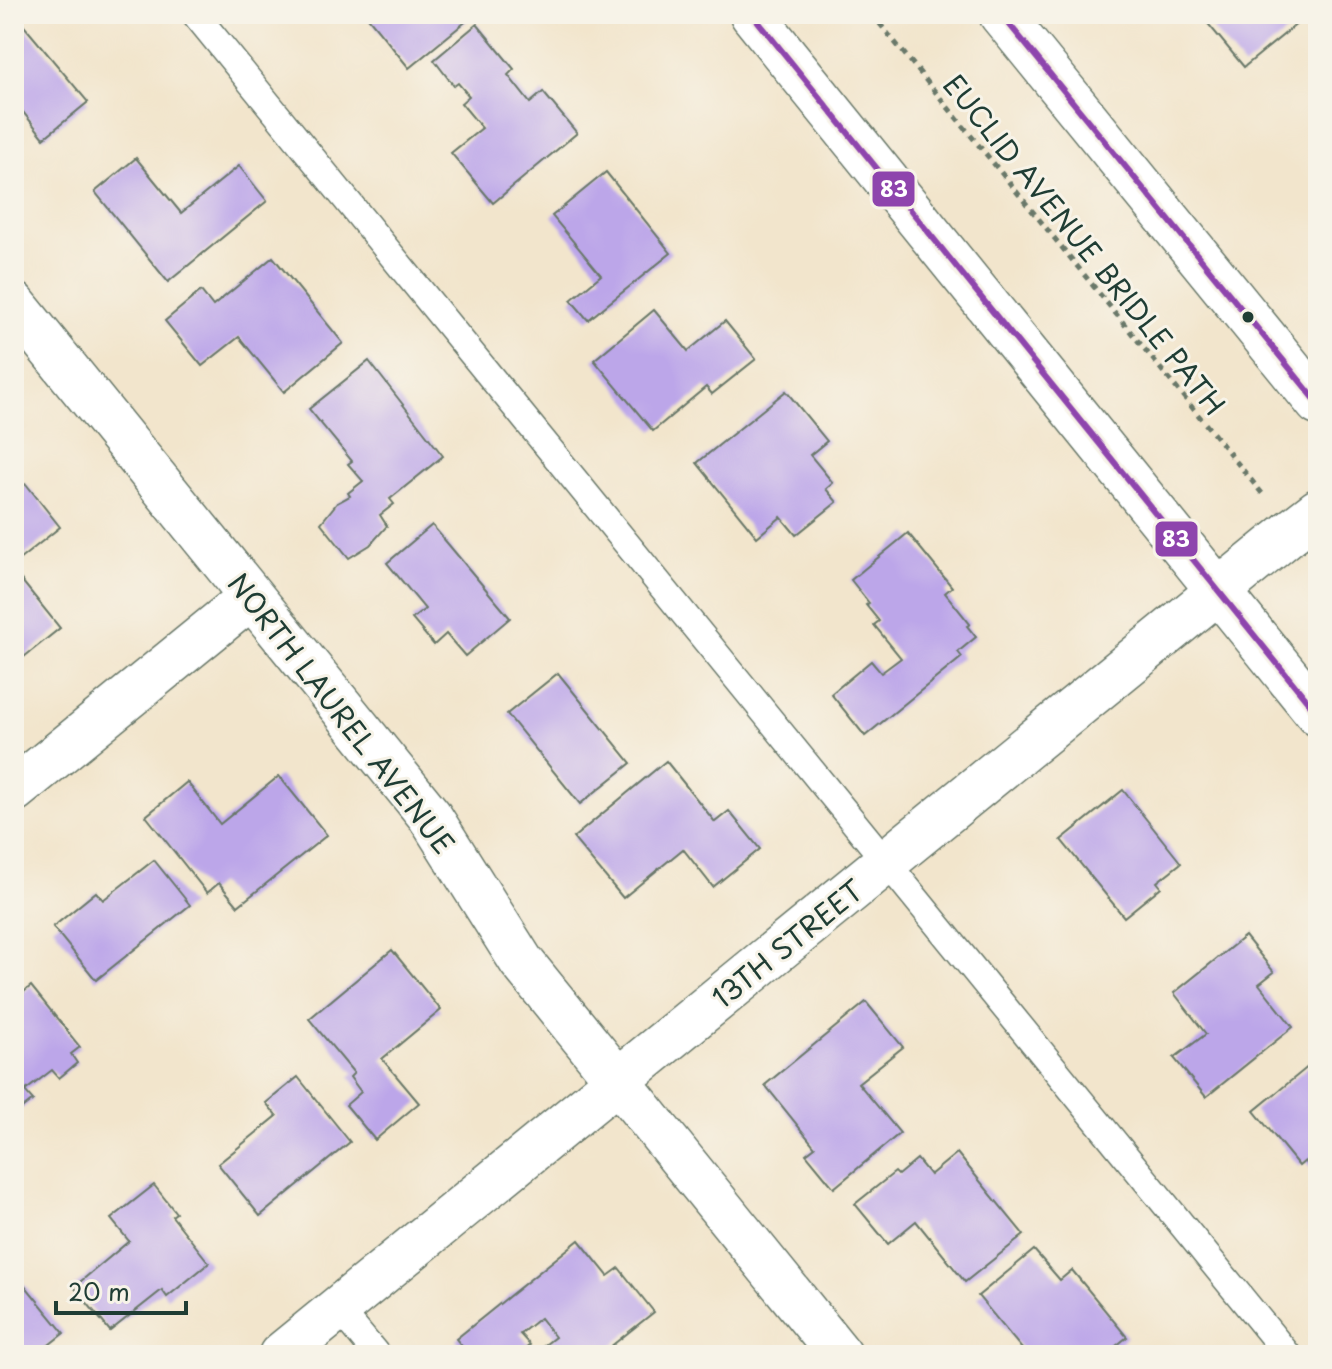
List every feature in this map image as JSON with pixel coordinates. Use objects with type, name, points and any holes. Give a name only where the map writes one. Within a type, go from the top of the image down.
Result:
[{"type":"street","points":[[752,14],[1318,714]]},
{"type":"street","points":[[1001,14],[1318,403]]},
{"type":"street","name":"NORTH LAUREL AVENUE","points":[[14,304],[429,815],[521,961],[840,1355]]},
{"type":"street","name":"13TH STREET","points":[[281,1355],[1218,591],[1292,513]]},
{"type":"street","points":[[14,790],[251,597]]},
{"type":"lane","points":[[195,14],[1288,1355]]},
{"type":"lane","points":[[338,1308],[377,1355]]},
{"type":"path","name":"EUCLID AVENUE BRIDLE PATH","points":[[872,14],[1292,513]]},
{"type":"building","points":[[14,14],[88,102],[44,138],[14,101]]},
{"type":"building","points":[[365,14],[475,14],[409,68]]},
{"type":"building","points":[[1200,14],[1309,14],[1244,67]]},
{"type":"building","points":[[477,24],[514,69],[508,75],[530,103],[543,92],[577,133],[493,203],[451,153],[482,128],[461,103],[469,96],[458,83],[454,86],[434,60]]},
{"type":"building","points":[[136,158],[181,213],[239,166],[267,201],[168,282],[95,192]]},
{"type":"building","points":[[606,172],[671,253],[588,320],[571,300],[601,275],[552,216]]},
{"type":"building","points":[[273,257],[343,343],[284,392],[239,337],[202,366],[165,321],[201,291],[213,306]]},
{"type":"building","points":[[654,310],[688,351],[725,321],[756,359],[712,394],[706,387],[653,431],[594,360]]},
{"type":"building","points":[[369,361],[443,456],[390,499],[394,504],[380,515],[387,526],[370,545],[349,558],[321,523],[337,503],[350,496],[348,493],[363,481],[348,464],[352,461],[309,409]]},
{"type":"building","points":[[786,391],[827,441],[810,455],[833,483],[826,489],[837,502],[796,535],[781,517],[757,537],[697,463]]},
{"type":"building","points":[[26,484],[60,527],[14,564],[14,494]]},
{"type":"building","points":[[432,525],[510,618],[465,656],[446,634],[434,645],[412,619],[425,609],[387,563]]},
{"type":"building","points":[[908,533],[952,587],[945,593],[970,624],[967,626],[976,637],[958,652],[962,657],[865,736],[831,694],[871,661],[881,673],[901,658],[874,625],[879,621],[851,580]]},
{"type":"building","points":[[14,571],[60,628],[14,665]]},
{"type":"building","points":[[558,673],[631,763],[580,804],[507,714]]},
{"type":"building","points":[[666,761],[715,822],[729,811],[760,849],[713,887],[683,849],[623,898],[573,838]]},
{"type":"building","points":[[279,776],[327,835],[238,906],[219,883],[207,893],[146,816],[187,782],[220,824]]},
{"type":"building","points":[[1123,790],[1181,863],[1157,882],[1161,887],[1124,917],[1061,840]]},
{"type":"building","points":[[154,860],[190,905],[96,980],[53,927],[96,892],[103,900]]},
{"type":"building","points":[[1245,936],[1274,972],[1259,984],[1293,1027],[1206,1097],[1174,1058],[1206,1034],[1174,993]]},
{"type":"building","points":[[392,950],[441,1010],[382,1059],[419,1103],[375,1140],[346,1105],[361,1092],[350,1077],[354,1073],[309,1019]]},
{"type":"building","points":[[31,986],[80,1047],[71,1054],[77,1063],[59,1078],[52,1070],[25,1091],[33,1100],[14,1115],[14,1000]]},
{"type":"building","points":[[866,1002],[903,1047],[858,1083],[900,1133],[834,1188],[806,1154],[815,1147],[765,1085]]},
{"type":"building","points":[[1315,1061],[1318,1064],[1318,1170],[1315,1173],[1305,1161],[1299,1166],[1254,1111]]},
{"type":"building","points":[[298,1077],[350,1142],[260,1216],[218,1164],[277,1116],[266,1103]]},
{"type":"building","points":[[957,1153],[1024,1235],[965,1282],[916,1221],[888,1244],[855,1204],[895,1172],[898,1175],[917,1159],[930,1175]]},
{"type":"building","points":[[154,1185],[176,1213],[172,1216],[209,1263],[167,1297],[162,1290],[110,1331],[74,1287],[129,1241],[111,1219]]},
{"type":"building","points":[[579,1240],[608,1276],[619,1268],[654,1312],[600,1355],[532,1355],[555,1337],[540,1318],[520,1334],[530,1345],[518,1355],[469,1355],[456,1339]]},
{"type":"building","points":[[1034,1250],[1060,1280],[1072,1270],[1127,1337],[1105,1355],[1027,1355],[978,1296]]},
{"type":"building","points":[[14,1272],[64,1333],[36,1355],[14,1355]]},
{"type":"transit line","name":"83","points":[[752,14],[1318,714]]},
{"type":"transit line","name":"83","points":[[1001,14],[1318,403]]}]
